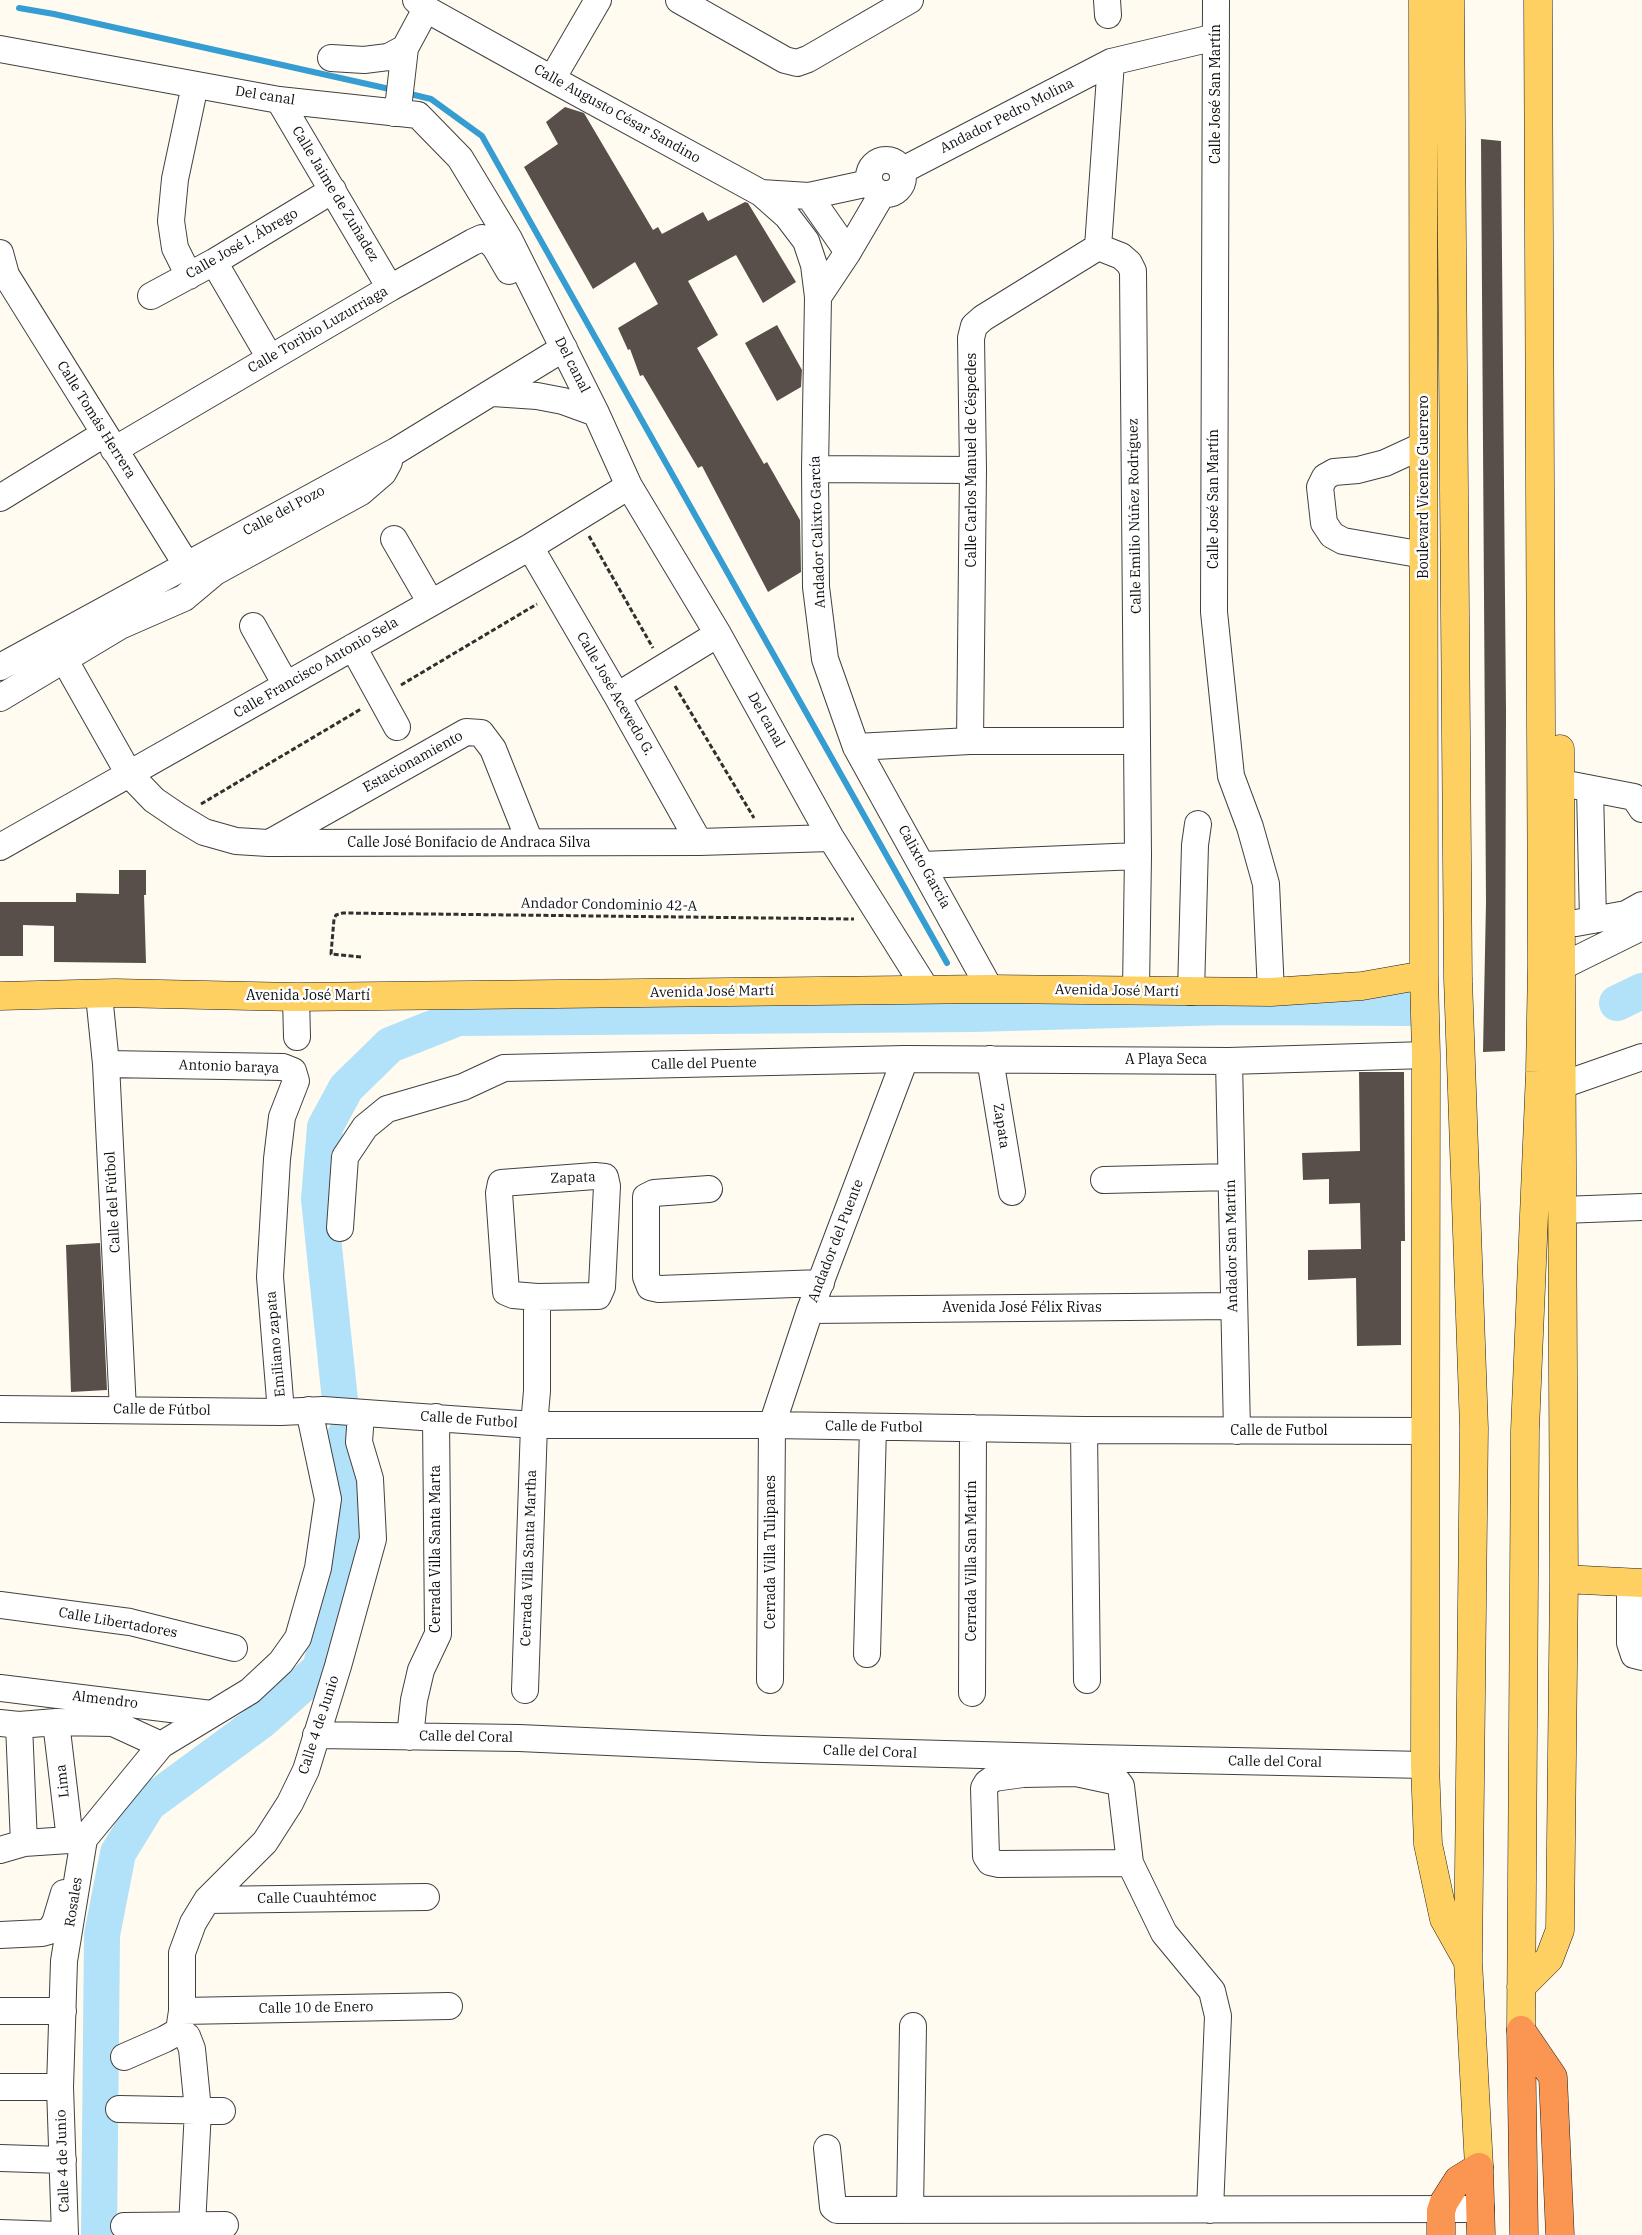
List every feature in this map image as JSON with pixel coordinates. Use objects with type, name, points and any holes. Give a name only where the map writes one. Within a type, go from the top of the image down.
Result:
[{"type":"highway","points":[[1521,2030],[1524,2235]]},
{"type":"highway","points":[[1521,2030],[1553,2077],[1560,2235]]},
{"type":"highway","points":[[1441,2223],[1444,2202],[1458,2180],[1479,2167],[1481,2222]]},
{"type":"main road","name":"Boulevard Vicente Guerrero","points":[[1423,0],[1424,975],[1426,1055],[1425,1765],[1428,1844],[1444,1919],[1468,1961]]},
{"type":"main road","points":[[1450,0],[1458,979],[1474,1428],[1470,1630],[1468,1961],[1479,2167]]},
{"type":"main road","points":[[1521,2030],[1522,1633],[1525,1430],[1540,1072],[1542,964],[1538,0]]},
{"type":"main road","points":[[1521,1987],[1548,1959],[1560,1930],[1564,1579],[1554,0]]},
{"type":"main road","name":"Avenida José Martí","points":[[0,996],[99,995],[115,993],[296,997],[926,989],[1136,989],[1191,992],[1271,992],[1362,986],[1424,975]]},
{"type":"main road","points":[[1564,1579],[1636,1583]]},
{"type":"main road","points":[[1522,1710],[1563,1654]]},
{"type":"street","points":[[552,79],[598,0]]},
{"type":"street","points":[[682,1],[785,60],[797,63],[808,59],[910,0]]},
{"type":"street","name":"Calle José San Martín","points":[[1216,0],[1214,612],[1231,776],[1250,827],[1266,884],[1271,992]]},
{"type":"street","points":[[397,107],[404,61],[421,4]]},
{"type":"street","name":"Calle Augusto César Sandino","points":[[421,4],[552,79],[761,193],[787,216],[806,241]]},
{"type":"street","name":"Andador Pedro Molina","points":[[876,188],[894,192],[902,183],[903,170],[1111,62],[1216,37]]},
{"type":"street","name":"Del canal","points":[[0,50],[279,100],[397,107],[418,115],[460,158],[510,239],[596,413],[629,486],[718,634],[831,838],[926,989]]},
{"type":"street","points":[[331,58],[364,60],[388,57],[404,61]]},
{"type":"street","points":[[1098,247],[1111,62]]},
{"type":"street","points":[[189,276],[175,248],[171,221],[175,179],[195,85]]},
{"type":"street","name":"Calle Jaime de Zuñadez","points":[[279,100],[390,288]]},
{"type":"street","points":[[761,193],[809,196],[876,188]]},
{"type":"street","points":[[818,297],[848,252],[876,188]]},
{"type":"street","name":"Calle José I. Ábrego","points":[[150,296],[214,262],[333,190]]},
{"type":"street","points":[[809,196],[848,252]]},
{"type":"street","name":"Calle Toribio Luzurriaga","points":[[0,498],[270,358],[459,248],[482,238],[488,240],[495,247],[512,276]]},
{"type":"street","name":"Andador Calixto García","points":[[806,241],[814,265],[818,297],[815,468],[816,587],[825,659],[856,747]]},
{"type":"street","name":"Calle Carlos Manuel de Céspedes","points":[[970,742],[973,470],[971,338],[974,326],[983,318],[1098,247]]},
{"type":"street","name":"Calle Emilio Núñez Rodríguez","points":[[1098,247],[1121,256],[1129,263],[1133,271],[1138,856],[1136,989]]},
{"type":"street","points":[[214,262],[270,358]]},
{"type":"street","name":"Calle Tomás Herrera","points":[[2,267],[186,564]]},
{"type":"street","name":"Calle del Pozo","points":[[0,667],[396,451],[564,348]]},
{"type":"street","points":[[493,393],[537,396],[563,401],[596,413]]},
{"type":"street","points":[[1424,445],[1385,463],[1358,470],[1334,472],[1325,477],[1320,487],[1324,523],[1332,535],[1343,541],[1424,555]]},
{"type":"street","points":[[0,698],[120,626],[184,598],[216,572],[361,492],[383,473],[396,451]]},
{"type":"street","points":[[815,468],[973,470]]},
{"type":"street","name":"Calle Francisco Antonio Sela","points":[[0,847],[530,547],[629,486]]},
{"type":"street","points":[[394,540],[431,603]]},
{"type":"street","name":"Calle José Acevedo G.","points":[[530,547],[699,842]]},
{"type":"street","points":[[253,626],[286,685]]},
{"type":"street","points":[[617,696],[718,634]]},
{"type":"street","points":[[353,647],[397,727]]},
{"type":"street","name":"Calle José Bonifacio de Andraca Silva","points":[[64,659],[129,774],[154,800],[204,832],[236,841],[268,843],[699,842],[831,838]]},
{"type":"street","name":"Estacionamiento","points":[[268,843],[466,732],[481,733],[493,749],[530,842]]},
{"type":"street","points":[[856,747],[970,742],[1137,741]]},
{"type":"street","name":"Calixto García","points":[[856,747],[990,989]]},
{"type":"street","points":[[1560,783],[1634,797],[1642,809]]},
{"type":"street","points":[[1590,789],[1592,920]]},
{"type":"street","points":[[1191,992],[1195,845],[1198,824]]},
{"type":"street","points":[[923,865],[1138,856]]},
{"type":"street","points":[[1561,925],[1626,914],[1642,905]]},
{"type":"street","points":[[1561,967],[1642,927]]},
{"type":"street","name":"Calle del Fútbol","points":[[99,995],[106,1064],[123,1410]]},
{"type":"street","points":[[296,997],[297,1037]]},
{"type":"street","name":"A Playa Seca","points":[[905,1060],[1229,1061],[1426,1055]]},
{"type":"street","points":[[1562,1085],[1642,1057]]},
{"type":"street","name":"Zapata","points":[[990,1059],[1012,1192]]},
{"type":"street","name":"Calle del Puente","points":[[340,1228],[346,1157],[365,1126],[387,1110],[463,1087],[504,1068],[905,1060]]},
{"type":"street","name":"Andador del Puente","points":[[772,1425],[810,1310],[905,1060]]},
{"type":"street","name":"Andador San Martín","points":[[1229,1061],[1237,1431]]},
{"type":"street","name":"Antonio baraya","points":[[106,1064],[283,1067],[292,1071],[296,1081],[282,1117],[279,1142],[270,1276]]},
{"type":"street","name":"Zapata","points":[[605,1177],[608,1186],[602,1287],[598,1296],[537,1297],[513,1295],[506,1292],[499,1192],[501,1183],[605,1177]]},
{"type":"street","points":[[1104,1180],[1231,1177]]},
{"type":"street","points":[[708,1190],[654,1193],[646,1197],[646,1277],[650,1287],[659,1289],[821,1283]]},
{"type":"street","points":[[1562,1210],[1642,1207]]},
{"type":"street","name":"Emiliano zapata","points":[[270,1276],[281,1412]]},
{"type":"street","points":[[534,1425],[537,1391],[537,1297]]},
{"type":"street","name":"Avenida José Félix Rivas","points":[[810,1310],[1233,1306]]},
{"type":"street","name":"Calle de Fútbol","points":[[0,1409],[281,1412],[316,1410]]},
{"type":"street","points":[[0,1935],[42,1934],[49,1931],[55,1923],[77,1840],[161,1745],[250,1691],[281,1662],[298,1638],[318,1568],[328,1499],[316,1410]]},
{"type":"street","name":"Calle de Futbol","points":[[316,1410],[534,1425],[772,1425],[1084,1430],[1425,1432]]},
{"type":"street","name":"Calle 4 de Junio","points":[[181,2021],[182,1953],[193,1924],[207,1900],[265,1842],[290,1803],[306,1770],[338,1666],[373,1539],[370,1479],[359,1442],[361,1414]]},
{"type":"street","name":"Cerrada Villa Santa Marta","points":[[410,1736],[414,1700],[421,1670],[438,1634],[436,1417]]},
{"type":"street","name":"Cerrada Villa Santa Martha","points":[[525,1690],[534,1425]]},
{"type":"street","name":"Cerrada Villa Tulipanes","points":[[770,1680],[772,1425]]},
{"type":"street","points":[[867,1654],[873,1426]]},
{"type":"street","name":"Cerrada Villa San Martín","points":[[972,1693],[973,1428]]},
{"type":"street","points":[[1084,1430],[1087,1680]]},
{"type":"street","points":[[1636,1583],[1630,1643],[1638,1656]]},
{"type":"street","name":"Calle Libertadores","points":[[0,1605],[130,1622],[234,1648]]},
{"type":"street","name":"Almendro","points":[[0,1688],[211,1714]]},
{"type":"street","points":[[77,1840],[12,1847],[9,1724],[56,1722],[113,1723],[161,1745]]},
{"type":"street","name":"Lima","points":[[56,1722],[77,1840]]},
{"type":"street","name":"Calle del Coral","points":[[316,1735],[519,1738],[763,1749],[1425,1765]]},
{"type":"street","points":[[1130,1863],[999,1864],[990,1862],[986,1856],[984,1788],[994,1778],[1023,1774],[1076,1773],[1118,1782],[1121,1786],[1130,1863],[1164,1932],[1212,1991],[1218,2016],[1210,2210]]},
{"type":"street","name":"Rosales","points":[[60,2087],[64,1961],[77,1840]]},
{"type":"street","name":"Calle Cuauhtémoc","points":[[207,1900],[426,1897]]},
{"type":"street","name":"Calle 10 de Enero","points":[[181,2021],[449,2006]]},
{"type":"street","points":[[0,2011],[63,2011]]},
{"type":"street","points":[[124,2057],[165,2039],[181,2021],[192,2049],[210,2110],[192,2226]]},
{"type":"street","points":[[910,2210],[913,2026]]},
{"type":"street","points":[[0,2087],[60,2087]]},
{"type":"street","name":"Calle 4 de Junio","points":[[60,2087],[65,2235]]},
{"type":"street","points":[[119,2109],[210,2110]]},
{"type":"street","points":[[827,2148],[833,2207],[837,2210],[1210,2210],[1441,2223],[1481,2222]]},
{"type":"street","points":[[0,2158],[63,2160]]},
{"type":"street","points":[[124,2226],[225,2225]]},
{"type":"street","points":[[0,2233],[60,2235]]},
{"type":"path","name":"Andador Condominio 42-A","points":[[361,957],[330,954],[336,915],[343,913],[882,920]]},
{"type":"building","points":[[565,107],[584,113],[653,230],[658,227],[662,234],[703,212],[708,221],[745,202],[748,203],[796,282],[763,303],[736,255],[688,281],[718,335],[697,348],[764,464],[767,462],[800,520],[801,572],[768,592],[702,466],[698,468],[643,375],[640,376],[630,349],[628,350],[618,328],[658,304],[635,262],[593,289],[524,167],[558,144],[546,122]]},
{"type":"building","points":[[1481,139],[1501,141],[1506,711],[1505,1051],[1483,1052],[1486,902]]},
{"type":"building","points":[[777,325],[802,370],[801,387],[777,401],[745,343]]},
{"type":"building","points":[[119,870],[146,870],[146,895],[144,895],[146,963],[54,962],[54,926],[23,925],[23,956],[0,956],[0,902],[76,902],[76,893],[119,894]]},
{"type":"building","points":[[1359,1072],[1404,1072],[1405,1241],[1401,1241],[1401,1345],[1357,1346],[1356,1278],[1308,1280],[1308,1250],[1361,1249],[1360,1203],[1329,1204],[1329,1179],[1303,1180],[1302,1153],[1360,1151]]},
{"type":"building","points":[[100,1243],[107,1390],[71,1392],[66,1245]]},
{"type":"waterway","points":[[19,8],[54,14],[394,90]]},
{"type":"waterway","points":[[406,93],[431,99],[482,136],[947,963]]},
{"type":"waterway","points":[[1617,1003],[1642,991]]},
{"type":"waterway","points":[[340,1400],[319,1199],[325,1127],[346,1088],[390,1045],[458,1018],[974,1014],[1227,1007],[1412,1008]]},
{"type":"waterway","points":[[971,1009],[974,1014]]},
{"type":"waterway","points":[[99,2235],[102,1935],[118,1853],[148,1804],[261,1721],[320,1669],[345,1568],[345,1436]]}]
